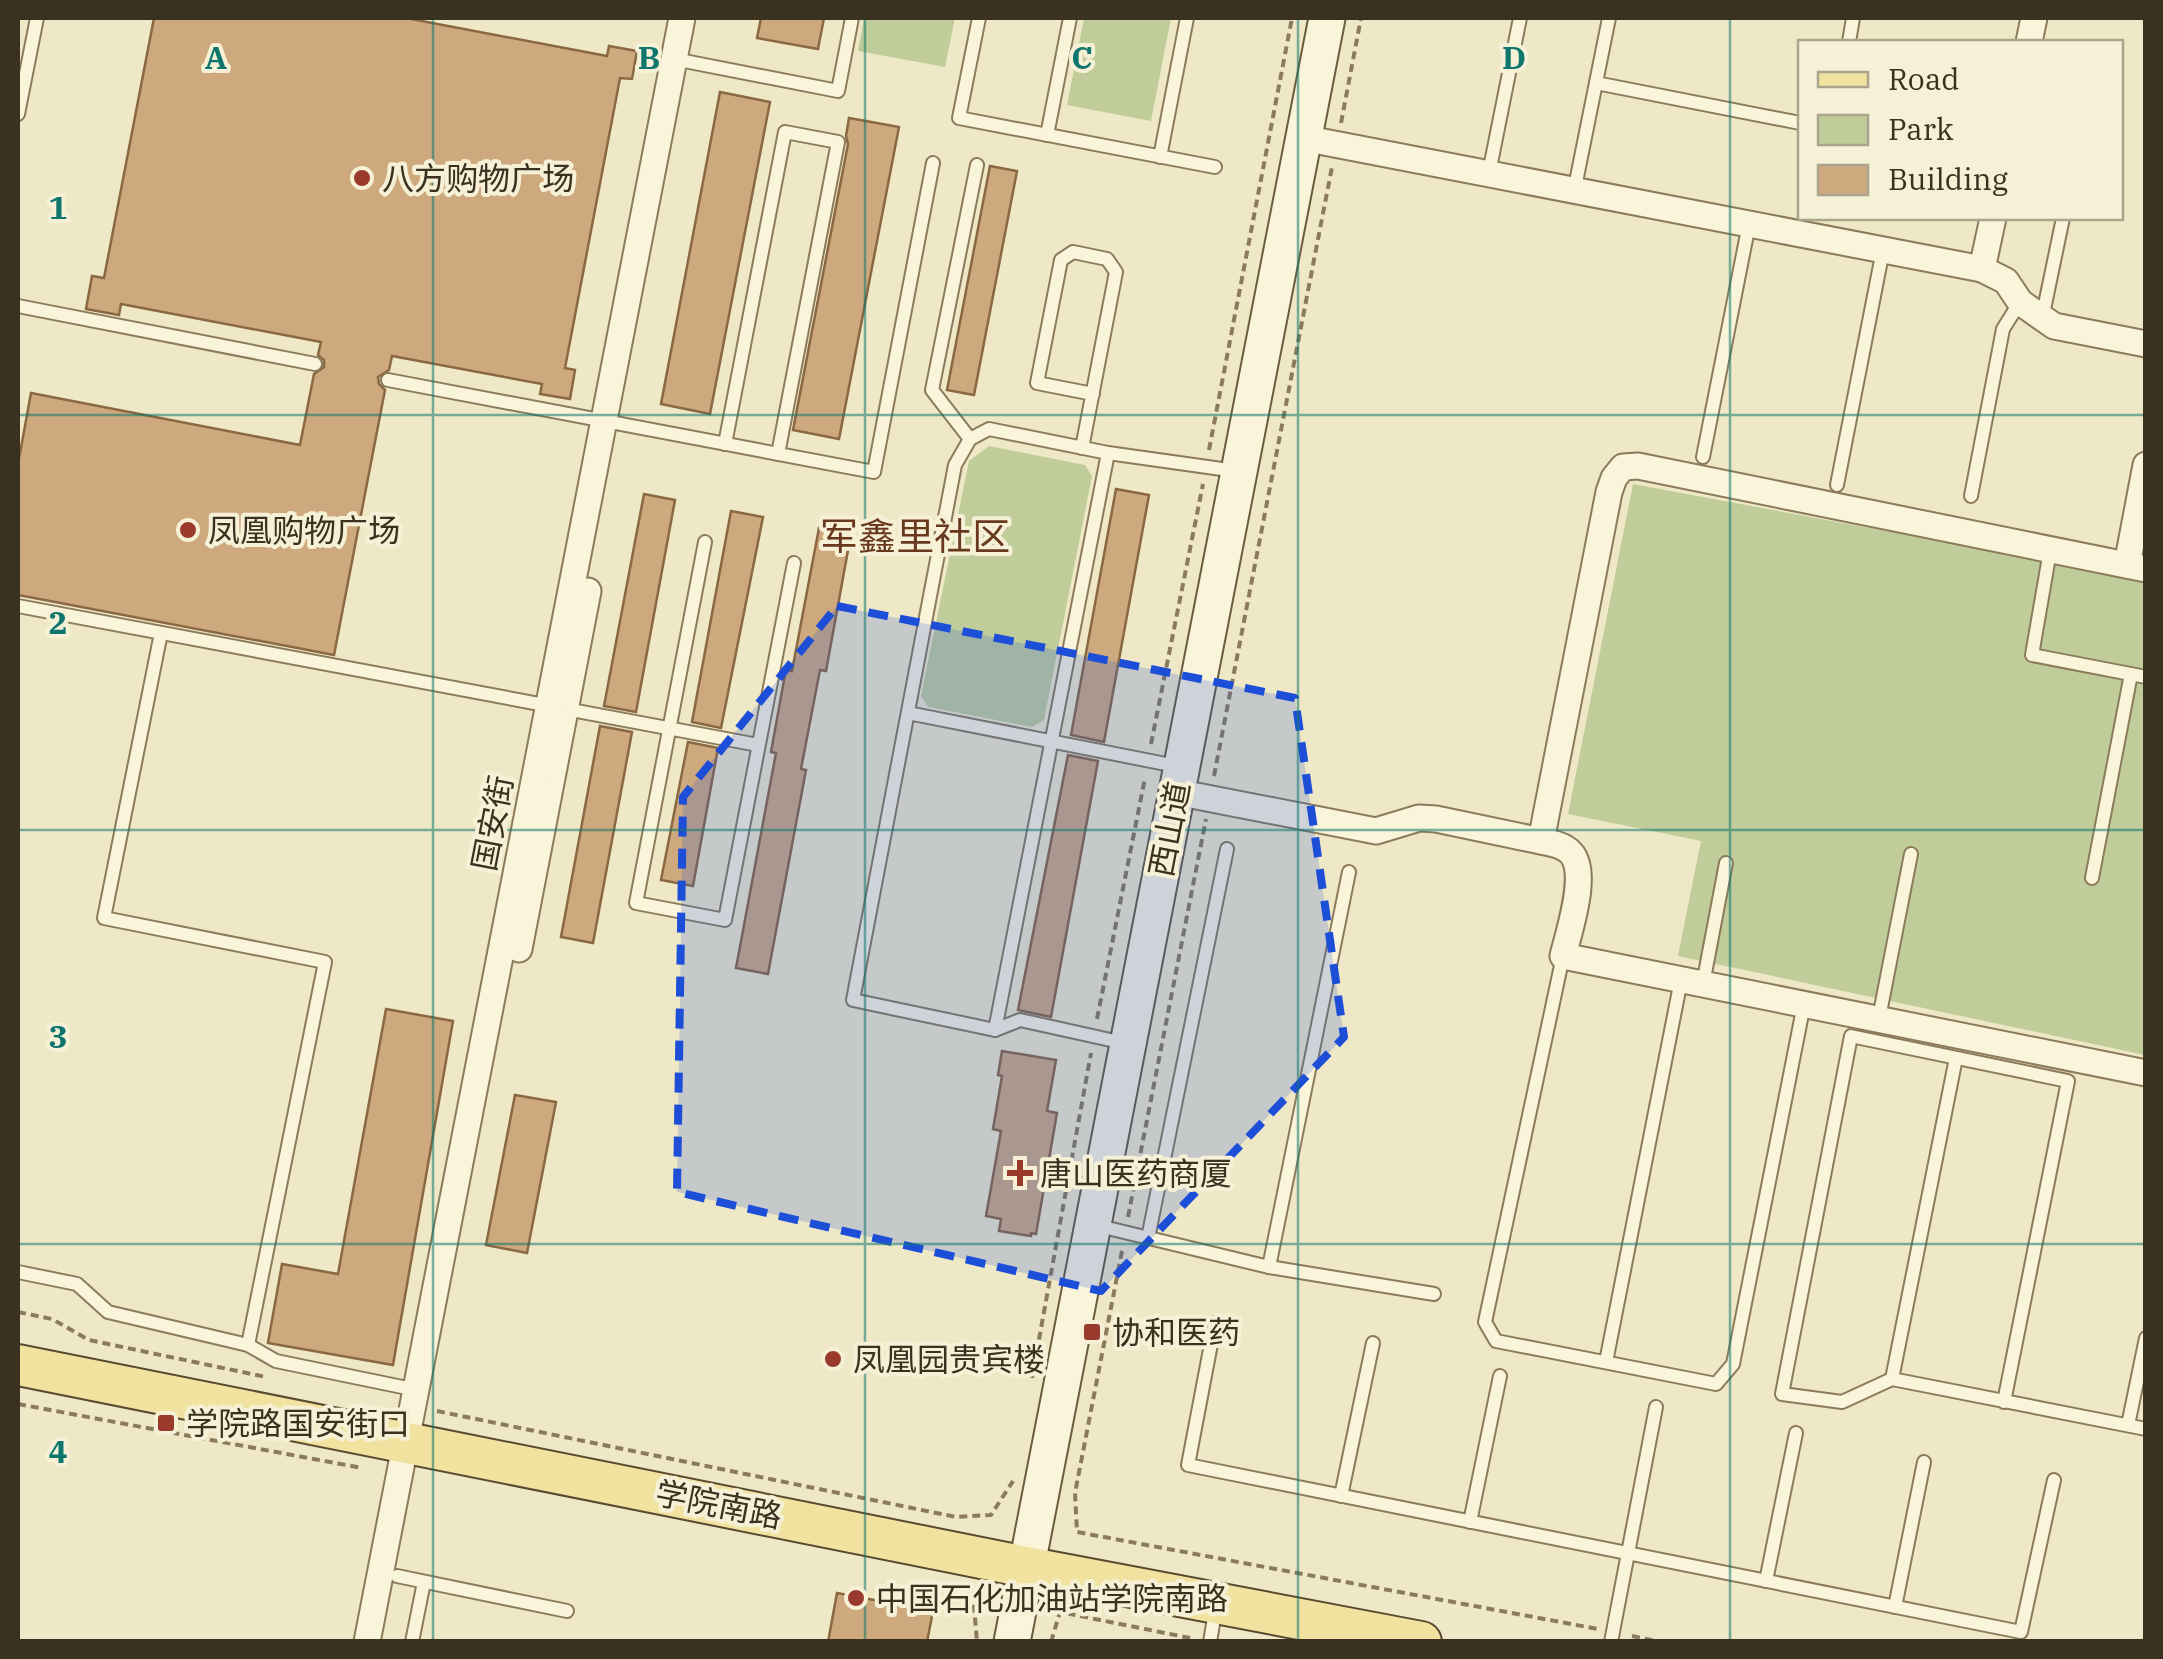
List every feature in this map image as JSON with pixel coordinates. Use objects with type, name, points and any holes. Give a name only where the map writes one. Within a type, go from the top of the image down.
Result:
[{"type":"main road","name":"学院南路","points":[[18,1366],[419,1421],[1026,1567],[1213,1622],[1420,1642]]},
{"type":"street","name":"国安街","points":[[682,18],[682,61]]},
{"type":"street","name":"国安街","points":[[367,1642],[419,1421],[682,61],[698,18]]},
{"type":"street","name":"西山道","points":[[1012,1642],[1327,18]]},
{"type":"street","points":[[1304,138],[1982,269],[2006,281],[2020,302],[2054,326],[2146,344]]},
{"type":"street","points":[[1982,269],[1993,220]]},
{"type":"street","points":[[1542,840],[1610,492],[1614,478],[1624,468],[1638,466],[2136,567],[2146,465]]},
{"type":"street","points":[[1179,779],[1376,831],[1419,818],[1436,819],[1542,840],[1569,851],[1578,864],[1580,880],[1564,956],[2146,1073]]},
{"type":"street","name":"国安街","points":[[384,1642],[419,1421]]},
{"type":"lane","points":[[18,114],[37,18]]},
{"type":"lane","points":[[682,61],[838,91],[852,18]]},
{"type":"lane","points":[[979,18],[959,118],[1215,167]]},
{"type":"lane","points":[[1047,135],[1070,18]]},
{"type":"lane","points":[[1160,157],[1187,18]]},
{"type":"lane","points":[[1489,173],[1520,18]]},
{"type":"lane","points":[[1574,192],[1609,18]]},
{"type":"lane","points":[[1596,83],[1798,124]]},
{"type":"lane","points":[[725,444],[785,132],[838,142],[778,454]]},
{"type":"lane","points":[[388,380],[874,472],[933,163]]},
{"type":"lane","points":[[970,439],[932,390],[977,165]]},
{"type":"lane","points":[[2042,318],[2063,220]]},
{"type":"lane","points":[[1702,457],[1749,224]]},
{"type":"lane","points":[[1836,484],[1883,250]]},
{"type":"lane","points":[[1082,448],[1093,394],[1116,272],[1107,259],[1072,252],[1061,260],[1037,382],[1093,394]]},
{"type":"lane","points":[[1971,496],[2004,329],[2020,302]]},
{"type":"lane","points":[[18,306],[315,364]]},
{"type":"lane","points":[[1127,1044],[1020,1020],[995,1030],[853,1000],[955,464],[970,439],[989,429],[1108,453],[1238,472]]},
{"type":"lane","points":[[995,1030],[1108,453]]},
{"type":"lane","points":[[706,542],[636,903],[725,920],[794,563]]},
{"type":"lane","points":[[2050,551],[2032,655],[2138,676],[2092,878]]},
{"type":"lane","points":[[18,606],[758,745]]},
{"type":"lane","points":[[160,632],[104,918],[325,962],[248,1345]]},
{"type":"lane","points":[[908,713],[1052,741],[1179,779]]},
{"type":"lane","points":[[1148,1238],[1228,849]]},
{"type":"lane","points":[[1879,1018],[1911,854]]},
{"type":"lane","points":[[1606,1362],[1692,982],[1726,863]]},
{"type":"lane","points":[[1269,1268],[1349,872]]},
{"type":"lane","points":[[1564,956],[1485,1322],[1496,1341],[1716,1384],[1733,1364],[1804,1004]]},
{"type":"lane","points":[[2004,1402],[2068,1081],[1851,1036],[1782,1394],[1842,1402],[1892,1378],[2004,1402],[2146,1429]]},
{"type":"lane","points":[[1892,1378],[1956,1058]]},
{"type":"lane","points":[[1092,1224],[1269,1268],[1434,1294]]},
{"type":"lane","points":[[18,1272],[77,1284],[108,1312],[248,1345],[276,1361],[419,1421]]},
{"type":"lane","points":[[1215,1323],[1188,1465],[2021,1632],[2054,1480]]},
{"type":"lane","points":[[2128,1425],[2146,1338]]},
{"type":"lane","points":[[1342,1496],[1373,1343]]},
{"type":"lane","points":[[1470,1522],[1500,1376]]},
{"type":"lane","points":[[1612,1637],[1656,1407]]},
{"type":"lane","points":[[1766,1582],[1796,1433]]},
{"type":"lane","points":[[1894,1607],[1924,1462]]},
{"type":"lane","points":[[397,1576],[567,1611]]},
{"type":"lane","points":[[412,1642],[424,1582]]},
{"type":"path","points":[[18,1312],[52,1318],[90,1340],[280,1380]]},
{"type":"path","points":[[419,1421],[956,1516],[991,1515]]},
{"type":"path","points":[[1076,1532],[1612,1637],[1662,1642]]},
{"type":"path","points":[[973,1594],[977,1642]]},
{"type":"path","points":[[1051,1642],[1060,1612],[1213,1622]]},
{"type":"highlighted area","points":[[837,606],[1295,698],[1344,1037],[1101,1291],[677,1192],[683,797]]},
{"type":"green space","points":[[864,18],[955,18],[945,67],[858,51]]},
{"type":"green space","points":[[1084,18],[1171,18],[1151,121],[1067,105]]},
{"type":"green space","points":[[989,446],[1085,465],[1092,476],[1044,720],[1032,727],[928,707],[921,696],[969,461]]},
{"type":"green space","points":[[1633,484],[2145,579],[2145,1055],[1678,956],[1701,841],[1568,814]]},
{"type":"building","name":"八方购物广场","points":[[154,18],[406,18],[607,56],[609,46],[637,51],[632,79],[620,78],[565,368],[575,370],[570,399],[540,394],[542,384],[392,356],[389,370],[378,377],[385,390],[334,655],[18,595],[18,464],[31,393],[300,445],[314,374],[324,367],[324,360],[318,355],[321,342],[121,304],[119,315],[86,309],[92,276],[104,278]]},
{"type":"building","points":[[761,18],[824,18],[818,49],[757,38]]},
{"type":"building","points":[[720,92],[770,102],[710,414],[661,404]]},
{"type":"building","points":[[849,118],[899,127],[839,439],[793,430],[848,144]]},
{"type":"building","points":[[990,166],[1017,171],[974,395],[947,390]]},
{"type":"building","points":[[1116,489],[1149,495],[1104,742],[1071,735]]},
{"type":"building","points":[[644,494],[675,500],[636,712],[604,706]]},
{"type":"building","points":[[731,511],[763,517],[721,728],[692,722]]},
{"type":"building","points":[[819,528],[851,534],[826,671],[820,670],[801,769],[806,770],[768,974],[736,968],[776,753],[771,752],[786,669],[792,671]]},
{"type":"building","points":[[600,726],[632,732],[593,943],[561,937]]},
{"type":"building","points":[[688,742],[718,748],[693,886],[661,880]]},
{"type":"building","points":[[1068,755],[1098,761],[1051,1017],[1018,1010]]},
{"type":"building","points":[[386,1009],[453,1021],[393,1365],[268,1343],[282,1264],[338,1274]]},
{"type":"building","name":"唐山医药商厦","points":[[1002,1051],[1056,1060],[1047,1111],[1057,1113],[1036,1234],[1031,1236],[999,1231],[1001,1219],[986,1216],[1001,1131],[993,1129]]},
{"type":"building","points":[[515,1095],[556,1102],[527,1253],[486,1245]]},
{"type":"building","points":[[837,1593],[933,1611],[927,1642],[828,1642]]},
{"type":"place","name":"八方购物广场","points":[[362,178]]},
{"type":"place","name":"凤凰购物广场","points":[[188,530]]},
{"type":"place","name":"唐山医药商厦","points":[[1020,1173]]},
{"type":"place","name":"协和医药","points":[[1092,1332]]},
{"type":"place","name":"凤凰园贵宾楼","points":[[833,1359]]},
{"type":"place","name":"学院路国安街口","points":[[166,1423]]},
{"type":"place","name":"中国石化加油站学院南路","points":[[856,1598]]},
{"type":"district","name":"军鑫里社区","points":[[915,535]]}]
